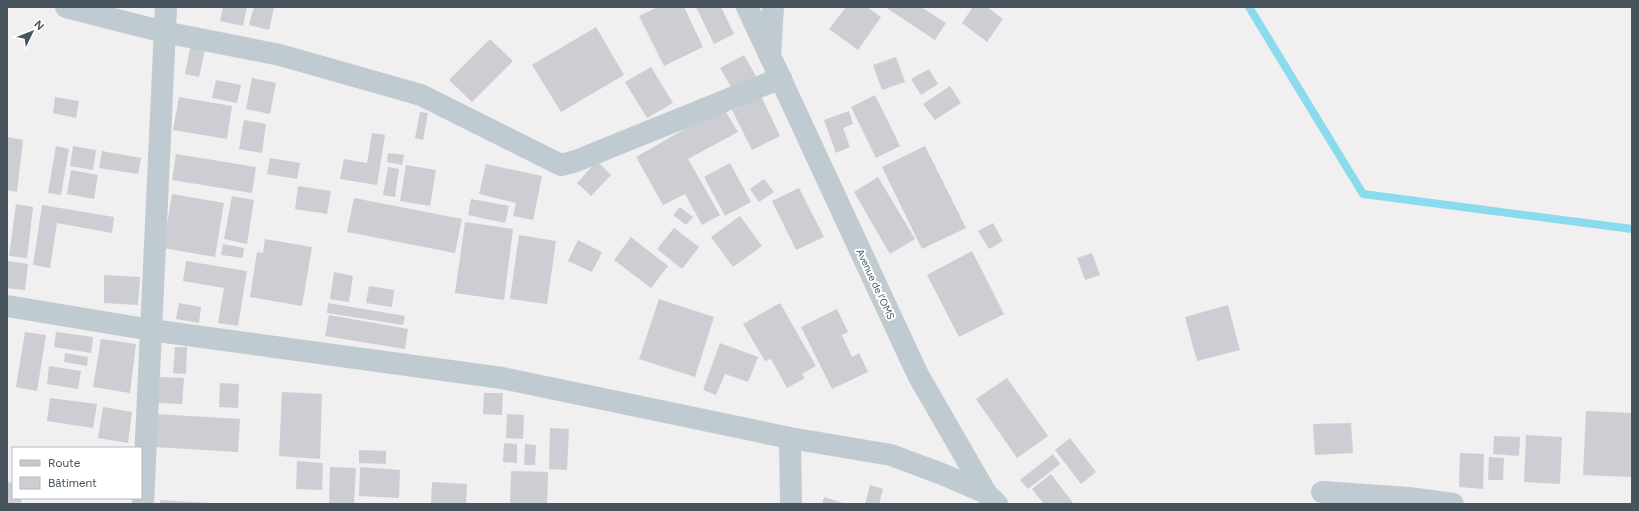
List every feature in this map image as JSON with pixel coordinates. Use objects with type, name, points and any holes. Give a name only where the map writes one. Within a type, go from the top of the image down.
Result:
[{"type":"street","points":[[66,7],[164,32],[280,55],[421,95],[561,165],[576,161],[781,78]]},
{"type":"street","points":[[143,504],[166,7]]},
{"type":"street","name":"Avenue de l'OMS","points":[[747,7],[918,375],[992,499]]},
{"type":"street","points":[[770,56],[773,7]]},
{"type":"street","points":[[7,306],[151,330],[502,378],[790,438],[891,455],[942,474],[992,499]]},
{"type":"street","points":[[790,438],[791,504]]},
{"type":"street","points":[[1322,492],[1409,498],[1453,504]]},
{"type":"building","points":[[223,7],[247,7],[243,26],[220,21]]},
{"type":"building","points":[[254,7],[274,7],[269,30],[249,25]]},
{"type":"building","points":[[658,7],[684,7],[703,47],[664,66],[639,16]]},
{"type":"building","points":[[696,7],[721,7],[734,34],[714,44]]},
{"type":"building","points":[[846,7],[867,7],[881,17],[858,50],[829,29]]},
{"type":"building","points":[[885,7],[921,7],[946,23],[935,40]]},
{"type":"building","points":[[973,7],[987,7],[1003,19],[987,42],[962,23]]},
{"type":"building","points":[[596,27],[624,75],[561,112],[532,65]]},
{"type":"building","points":[[490,39],[513,61],[472,102],[449,80]]},
{"type":"building","points":[[190,48],[205,50],[199,77],[185,74]]},
{"type":"building","points":[[744,55],[757,78],[734,92],[720,68]]},
{"type":"building","points":[[896,57],[905,82],[882,90],[873,65]]},
{"type":"building","points":[[651,67],[673,103],[647,118],[625,82]]},
{"type":"building","points":[[929,69],[938,84],[921,95],[911,79]]},
{"type":"building","points":[[252,78],[276,83],[270,114],[246,109]]},
{"type":"building","points":[[216,80],[241,85],[237,103],[212,98]]},
{"type":"building","points":[[950,86],[961,103],[935,120],[923,104]]},
{"type":"building","points":[[875,95],[900,146],[876,158],[851,107]]},
{"type":"building","points":[[761,96],[780,136],[752,150],[732,110]]},
{"type":"building","points":[[55,97],[79,101],[76,118],[53,113]]},
{"type":"building","points":[[179,97],[232,106],[227,139],[173,130]]},
{"type":"building","points":[[723,107],[738,132],[688,159],[720,215],[702,225],[685,194],[663,205],[636,157]]},
{"type":"building","points":[[849,111],[853,124],[843,128],[850,147],[836,153],[824,120]]},
{"type":"building","points":[[420,112],[428,113],[423,140],[415,138]]},
{"type":"building","points":[[244,120],[266,124],[262,153],[239,149]]},
{"type":"building","points":[[372,133],[385,135],[377,185],[340,179],[344,159],[367,163]]},
{"type":"building","points":[[7,137],[23,140],[17,192],[7,190]]},
{"type":"building","points":[[56,146],[69,149],[61,195],[48,193]]},
{"type":"building","points":[[73,146],[96,150],[93,170],[70,166]]},
{"type":"building","points":[[925,146],[966,228],[922,249],[882,167]]},
{"type":"building","points":[[102,151],[141,158],[138,174],[99,168]]},
{"type":"building","points":[[388,153],[404,155],[402,165],[387,162]]},
{"type":"building","points":[[176,154],[256,167],[252,193],[172,180]]},
{"type":"building","points":[[270,158],[300,163],[297,179],[267,174]]},
{"type":"building","points":[[597,161],[611,175],[591,196],[577,183]]},
{"type":"building","points":[[730,163],[751,202],[725,216],[704,177]]},
{"type":"building","points":[[486,164],[542,176],[533,220],[513,216],[516,203],[479,194]]},
{"type":"building","points":[[406,165],[436,170],[430,206],[400,201]]},
{"type":"building","points":[[388,167],[399,169],[395,197],[383,195]]},
{"type":"building","points":[[71,170],[98,175],[94,199],[67,194]]},
{"type":"building","points":[[878,177],[915,239],[890,254],[854,192]]},
{"type":"building","points":[[764,179],[774,192],[759,202],[750,189]]},
{"type":"building","points":[[298,186],[331,191],[327,214],[295,209]]},
{"type":"building","points":[[799,188],[824,237],[796,250],[772,201]]},
{"type":"building","points":[[172,194],[224,203],[215,257],[163,248]]},
{"type":"building","points":[[232,196],[254,200],[247,244],[224,239]]},
{"type":"building","points":[[354,198],[462,219],[455,253],[347,232]]},
{"type":"building","points":[[471,199],[509,206],[505,223],[468,215]]},
{"type":"building","points":[[16,204],[33,207],[27,258],[9,256]]},
{"type":"building","points":[[42,205],[114,217],[112,233],[57,223],[50,268],[33,265]]},
{"type":"building","points":[[680,207],[693,217],[686,225],[673,215]]},
{"type":"building","points":[[740,216],[762,246],[733,267],[711,237]]},
{"type":"building","points":[[465,222],[513,229],[504,300],[455,293]]},
{"type":"building","points":[[993,223],[1003,241],[989,249],[978,231]]},
{"type":"building","points":[[674,228],[699,247],[682,269],[657,249]]},
{"type":"building","points":[[519,235],[556,241],[547,304],[510,299]]},
{"type":"building","points":[[631,237],[668,266],[651,288],[614,260]]},
{"type":"building","points":[[265,239],[312,247],[302,306],[250,297],[257,252],[263,253]]},
{"type":"building","points":[[578,240],[602,252],[592,272],[568,261]]},
{"type":"building","points":[[223,244],[244,248],[243,258],[221,255]]},
{"type":"building","points":[[972,251],[1004,314],[959,337],[927,275]]},
{"type":"building","points":[[1092,253],[1100,275],[1085,280],[1077,258]]},
{"type":"building","points":[[7,261],[28,264],[25,290],[7,288]]},
{"type":"building","points":[[186,261],[247,271],[238,326],[218,323],[224,288],[183,281]]},
{"type":"building","points":[[334,272],[353,276],[349,302],[330,299]]},
{"type":"building","points":[[104,275],[140,277],[138,305],[104,303]]},
{"type":"building","points":[[369,286],[394,290],[392,307],[366,303]]},
{"type":"building","points":[[659,299],[714,317],[695,377],[639,359]]},
{"type":"building","points":[[179,303],[201,307],[199,323],[176,319]]},
{"type":"building","points":[[328,303],[405,316],[403,325],[327,313]]},
{"type":"building","points":[[780,303],[816,366],[802,374],[805,378],[787,388],[771,359],[765,361],[743,324]]},
{"type":"building","points":[[1228,305],[1240,350],[1197,361],[1185,317]]},
{"type":"building","points":[[837,309],[848,332],[842,335],[852,357],[859,353],[868,372],[832,389],[801,327]]},
{"type":"building","points":[[329,315],[408,329],[405,349],[325,336]]},
{"type":"building","points":[[25,332],[46,335],[37,391],[16,387]]},
{"type":"building","points":[[56,332],[93,337],[91,353],[54,347]]},
{"type":"building","points":[[101,339],[136,344],[130,393],[93,387]]},
{"type":"building","points":[[720,343],[758,357],[748,382],[725,374],[716,395],[703,390]]},
{"type":"building","points":[[175,347],[187,347],[186,374],[173,373]]},
{"type":"building","points":[[65,353],[88,357],[87,366],[64,362]]},
{"type":"building","points":[[49,366],[81,371],[78,389],[47,384]]},
{"type":"building","points":[[160,377],[184,378],[182,404],[158,403]]},
{"type":"building","points":[[1007,378],[1048,436],[1017,458],[976,399]]},
{"type":"building","points":[[220,383],[239,384],[238,408],[219,407]]},
{"type":"building","points":[[282,392],[322,394],[320,459],[279,456]]},
{"type":"building","points":[[484,393],[503,393],[502,415],[483,414]]},
{"type":"building","points":[[50,398],[97,404],[93,428],[47,421]]},
{"type":"building","points":[[103,407],[132,412],[128,443],[98,438]]},
{"type":"building","points":[[1586,411],[1632,413],[1632,477],[1583,475]]},
{"type":"building","points":[[156,414],[240,419],[238,452],[154,447]]},
{"type":"building","points":[[507,414],[524,415],[523,439],[506,438]]},
{"type":"building","points":[[1351,423],[1353,453],[1315,455],[1313,424]]},
{"type":"building","points":[[550,428],[569,429],[567,470],[549,469]]},
{"type":"building","points":[[1526,435],[1562,437],[1560,484],[1524,482]]},
{"type":"building","points":[[1494,436],[1520,437],[1519,456],[1493,454]]},
{"type":"building","points":[[1070,438],[1096,472],[1081,484],[1055,450]]},
{"type":"building","points":[[504,443],[517,444],[517,463],[503,462]]},
{"type":"building","points":[[525,444],[536,445],[535,465],[524,465]]},
{"type":"building","points":[[359,450],[386,451],[386,464],[359,463]]},
{"type":"building","points":[[1460,453],[1484,454],[1483,489],[1459,487]]},
{"type":"building","points":[[1053,454],[1060,464],[1028,489],[1020,480]]},
{"type":"building","points":[[1489,457],[1504,458],[1503,480],[1488,480]]},
{"type":"building","points":[[297,461],[323,463],[322,490],[296,489]]},
{"type":"building","points":[[330,467],[356,468],[354,504],[329,504]]},
{"type":"building","points":[[360,467],[400,470],[399,498],[359,496]]},
{"type":"building","points":[[511,471],[548,472],[547,504],[510,504]]},
{"type":"building","points":[[1051,474],[1074,504],[1044,504],[1032,489]]},
{"type":"building","points":[[7,482],[12,483],[12,499],[22,499],[21,504],[7,504]]},
{"type":"building","points":[[432,482],[467,484],[466,504],[431,504]]},
{"type":"building","points":[[870,485],[883,489],[879,504],[865,504]]},
{"type":"building","points":[[824,497],[846,504],[822,504]]},
{"type":"building","points":[[160,500],[211,503],[211,504],[160,504]]},
{"type":"waterway","points":[[1249,7],[1363,194],[1632,229]]}]
